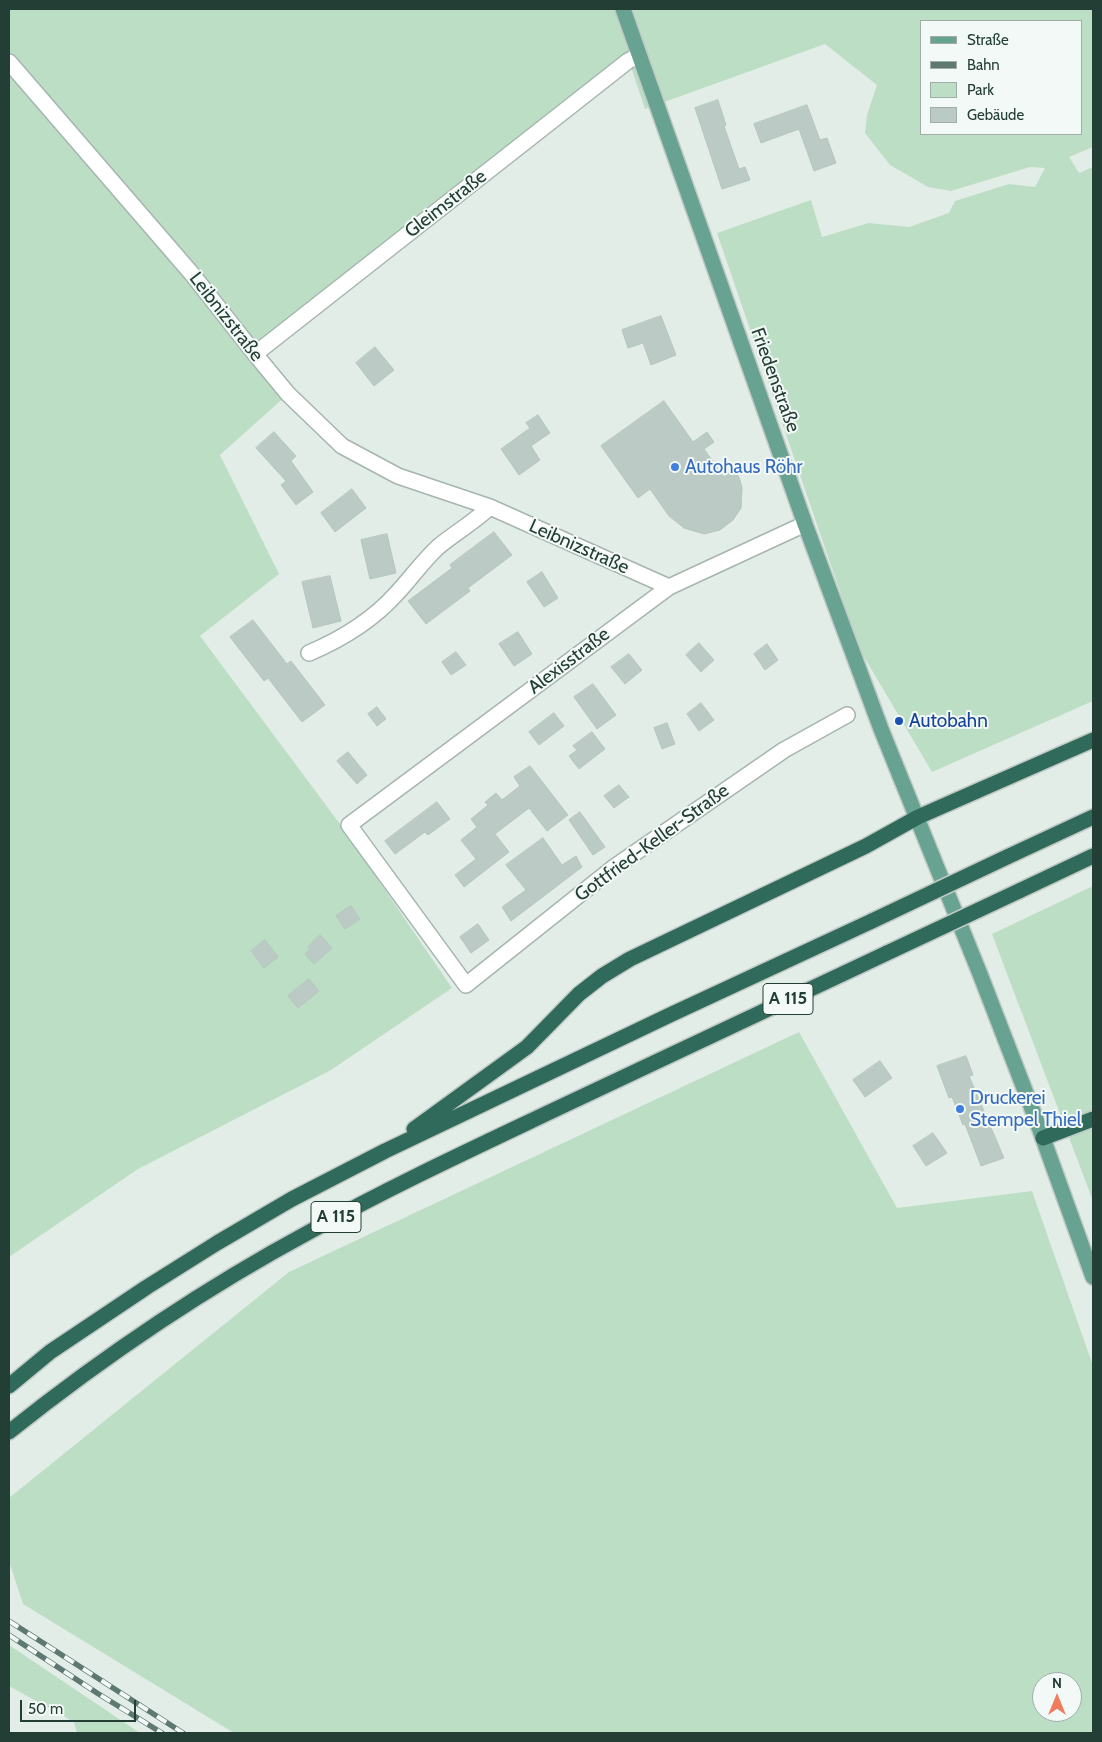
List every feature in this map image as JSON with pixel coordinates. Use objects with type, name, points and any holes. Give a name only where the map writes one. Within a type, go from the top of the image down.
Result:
[{"type":"highway","points":[[385,1151],[526,1047],[579,994],[602,976],[630,959],[866,846],[918,818],[1093,740]]},
{"type":"highway","name":"A 115","points":[[9,1386],[50,1352],[147,1287],[292,1199],[385,1151],[672,1014],[1093,817]]},
{"type":"highway","name":"A 115","points":[[9,1432],[169,1316],[239,1272],[310,1231],[458,1156],[1093,856]]},
{"type":"highway","points":[[1043,1138],[1093,1119]]},
{"type":"main road","name":"Friedenstraße","points":[[623,9],[805,524],[882,729],[990,998],[1093,1277]]},
{"type":"street","name":"Gleimstraße","points":[[255,354],[620,67],[638,55]]},
{"type":"street","name":"Leibnizstraße","points":[[9,62],[192,274],[288,394],[342,446],[398,476],[490,507],[669,587]]},
{"type":"street","points":[[309,653],[333,642],[359,626],[383,607],[438,547],[490,507]]},
{"type":"street","name":"Alexisstraße","points":[[466,985],[349,825],[669,587],[805,524]]},
{"type":"street","name":"Gottfried-Keller-Straße","points":[[466,985],[613,868],[784,750],[847,715]]},
{"type":"green space","points":[[9,9],[1093,9],[1093,147],[1069,157],[1079,173],[1093,167],[1093,701],[932,772],[860,650],[717,233],[811,200],[822,237],[869,223],[909,227],[949,213],[955,201],[1009,184],[1035,187],[1045,168],[1030,167],[951,191],[928,187],[890,165],[865,133],[867,115],[877,85],[825,44],[645,109],[629,61],[255,354],[288,394],[220,455],[279,574],[200,636],[340,824],[452,988],[331,1070],[138,1169],[9,1257]]},
{"type":"green space","points":[[1093,886],[1093,1201],[992,934]]},
{"type":"green space","points":[[799,1032],[897,1208],[1032,1191],[1093,1366],[1093,1733],[234,1733],[23,1604],[9,1561],[9,1498],[289,1272]]},
{"type":"green space","points":[[9,1645],[140,1733],[77,1733],[74,1722],[9,1686]]},
{"type":"building","points":[[718,100],[726,125],[724,126],[739,169],[745,167],[750,180],[722,189],[695,108]]},
{"type":"building","points":[[807,105],[820,140],[827,138],[836,163],[814,171],[799,129],[761,143],[754,124]]},
{"type":"building","points":[[661,316],[676,355],[651,365],[643,343],[628,348],[622,330]]},
{"type":"building","points":[[375,347],[394,370],[374,386],[356,363]]},
{"type":"building","points":[[664,401],[693,442],[707,432],[714,442],[704,449],[724,477],[735,469],[740,480],[742,488],[741,508],[733,520],[720,530],[704,534],[684,528],[669,516],[650,489],[638,498],[601,446]]},
{"type":"building","points":[[538,415],[550,433],[531,446],[540,460],[519,475],[501,449],[530,428],[526,423]]},
{"type":"building","points":[[274,432],[296,456],[291,461],[313,492],[296,505],[281,485],[286,481],[256,448]]},
{"type":"building","points":[[352,489],[366,508],[335,532],[321,513]]},
{"type":"building","points":[[494,532],[512,555],[468,588],[470,591],[426,624],[408,601],[452,568],[450,565]]},
{"type":"building","points":[[387,534],[396,573],[370,579],[361,540]]},
{"type":"building","points":[[542,572],[558,598],[544,607],[527,582]]},
{"type":"building","points":[[330,576],[341,621],[313,628],[302,582]]},
{"type":"building","points":[[253,620],[287,664],[291,661],[325,705],[302,722],[268,678],[264,681],[230,637]]},
{"type":"building","points":[[518,632],[532,654],[514,666],[499,644]]},
{"type":"building","points":[[699,643],[714,660],[701,672],[686,655]]},
{"type":"building","points":[[767,644],[778,660],[765,670],[754,654]]},
{"type":"building","points":[[456,652],[466,665],[451,675],[442,662]]},
{"type":"building","points":[[629,654],[642,670],[625,684],[611,667]]},
{"type":"building","points":[[593,684],[616,715],[597,729],[574,697]]},
{"type":"building","points":[[701,703],[714,720],[699,731],[687,714]]},
{"type":"building","points":[[377,707],[386,719],[377,726],[368,714]]},
{"type":"building","points":[[554,713],[564,726],[539,745],[529,732]]},
{"type":"building","points":[[667,723],[675,744],[662,749],[654,728]]},
{"type":"building","points":[[592,732],[605,749],[579,769],[569,756],[577,750],[573,746]]},
{"type":"building","points":[[348,752],[367,775],[357,784],[337,761]]},
{"type":"building","points":[[530,766],[568,815],[547,831],[529,808],[495,834],[509,852],[464,887],[455,875],[476,859],[461,840],[477,827],[471,819],[488,805],[485,802],[496,793],[502,800],[520,786],[514,777]]},
{"type":"building","points":[[619,785],[629,797],[614,808],[604,796]]},
{"type":"building","points":[[437,802],[450,819],[428,835],[425,832],[395,854],[385,841]]},
{"type":"building","points":[[580,812],[605,847],[593,855],[569,820]]},
{"type":"building","points":[[543,838],[562,865],[576,856],[582,867],[511,921],[502,907],[526,890],[506,865]]},
{"type":"building","points":[[351,906],[360,919],[345,929],[336,916]]},
{"type":"building","points":[[478,924],[489,940],[471,953],[460,937]]},
{"type":"building","points":[[320,935],[332,948],[314,964],[305,954],[310,949],[308,947]]},
{"type":"building","points":[[265,940],[278,957],[264,968],[251,951]]},
{"type":"building","points":[[309,979],[319,991],[298,1008],[288,996]]},
{"type":"building","points":[[966,1056],[973,1075],[969,1076],[1004,1158],[981,1166],[965,1124],[963,1125],[952,1097],[949,1098],[937,1066]]},
{"type":"building","points":[[880,1061],[892,1078],[865,1097],[853,1080]]},
{"type":"building","points":[[933,1133],[947,1153],[926,1166],[913,1146]]},
{"type":"railway","points":[[9,1621],[183,1733]]},
{"type":"railway","points":[[9,1635],[162,1733]]},
{"type":"place","name":"Autohaus Röhr","points":[[675,467]]},
{"type":"place","name":"Autobahn","points":[[899,721]]},
{"type":"place","name":"Druckerei Stempel Thiel","points":[[960,1109]]}]
